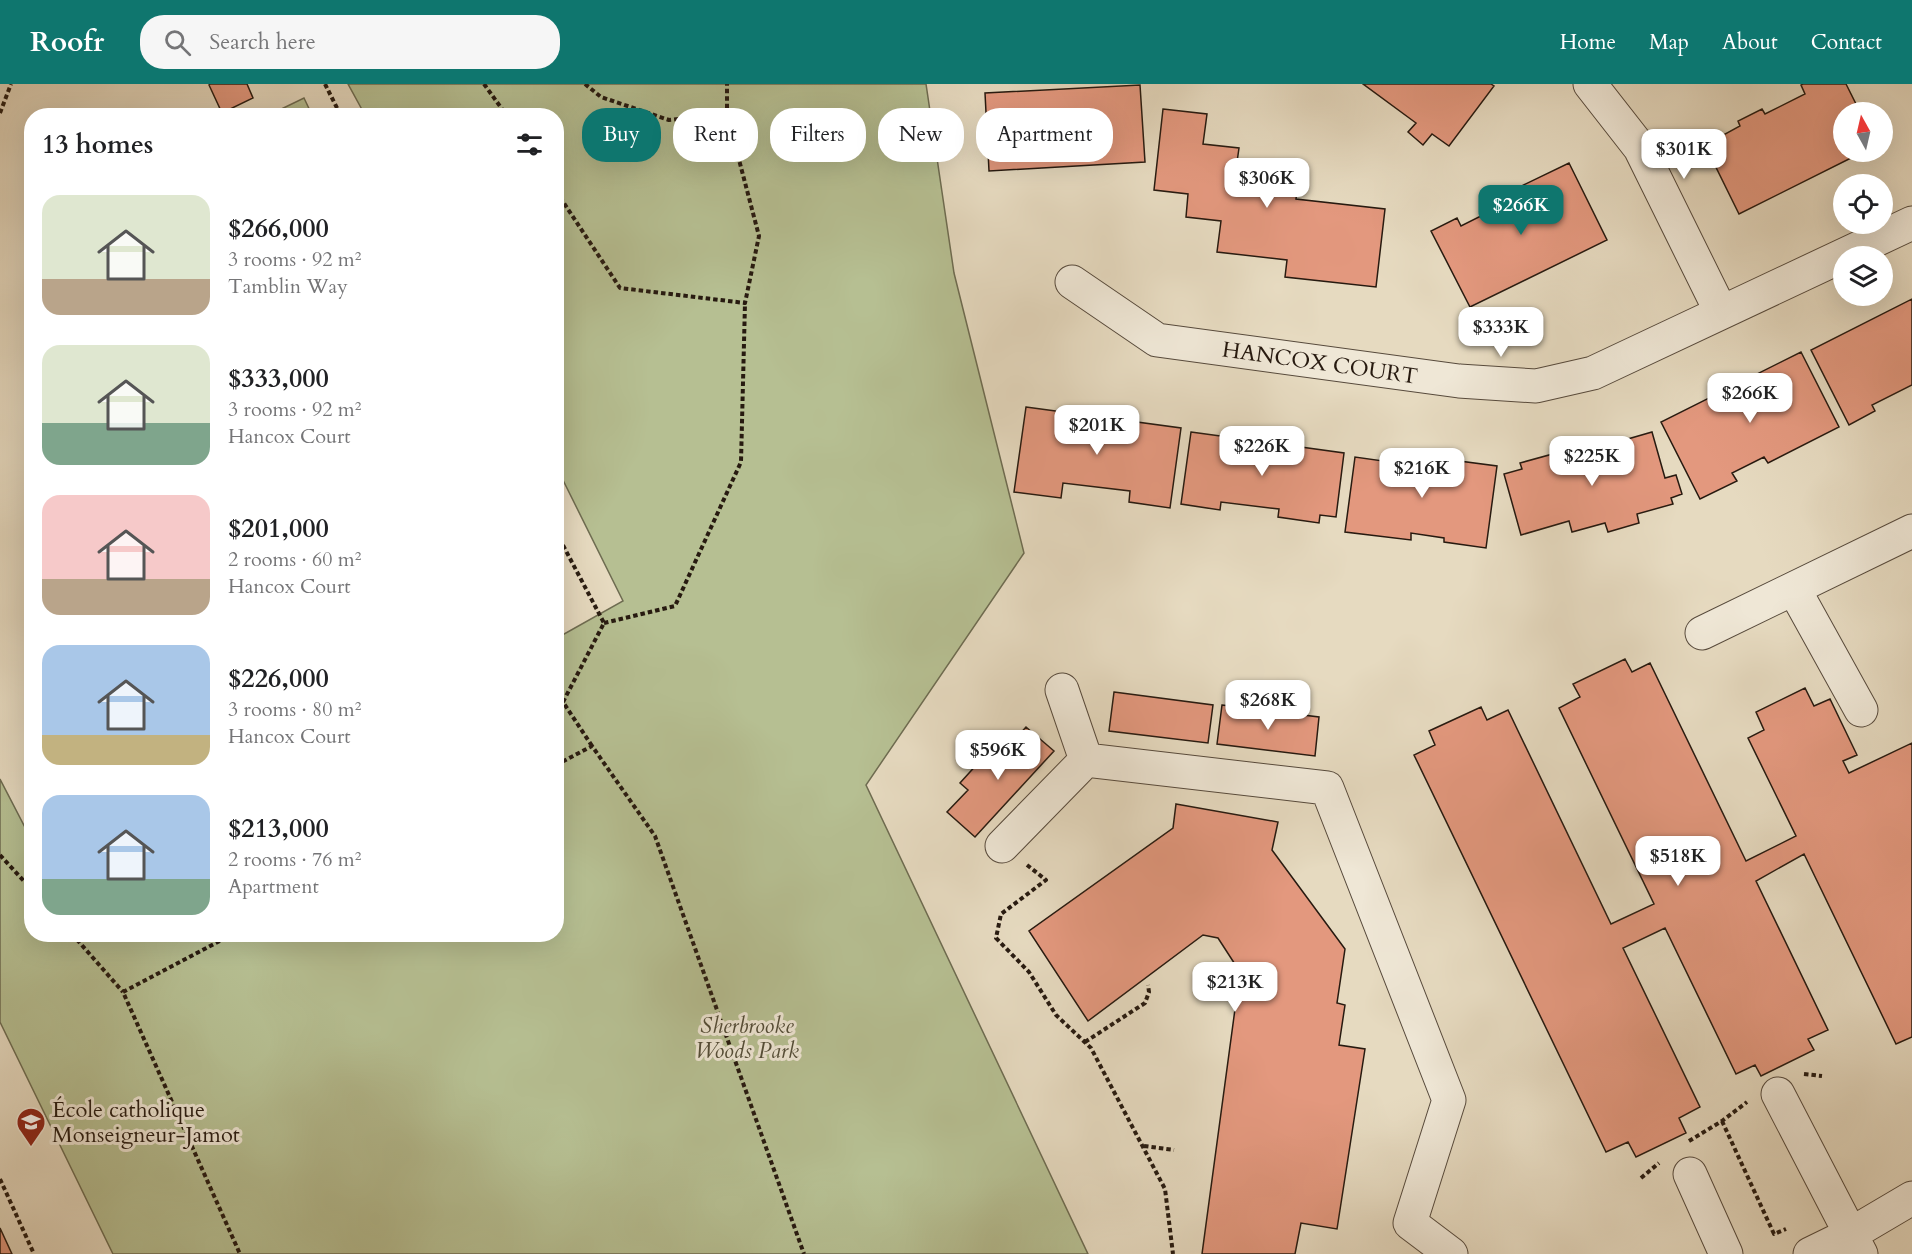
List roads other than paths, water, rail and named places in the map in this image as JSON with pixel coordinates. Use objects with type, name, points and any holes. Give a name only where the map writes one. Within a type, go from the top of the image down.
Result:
[{"type":"street","points":[[1590,84],[1640,148],[1721,312]]},
{"type":"street","name":"HANCOX COURT","points":[[1072,282],[1157,340],[1459,381],[1536,386],[1593,373],[1912,223]]},
{"type":"street","points":[[1702,633],[1912,531]]},
{"type":"street","points":[[1794,588],[1861,710]]},
{"type":"street","points":[[1062,690],[1086,760]]},
{"type":"street","points":[[1002,846],[1086,760]]},
{"type":"street","points":[[1086,760],[1327,788],[1449,1100],[1410,1223],[1451,1254]]},
{"type":"street","points":[[1775,1089],[1856,1244]]},
{"type":"street","points":[[1680,1159],[1726,1254]]},
{"type":"street","points":[[1810,1254],[1856,1244],[1912,1198]]},
{"type":"place","name":"École catholique Monseigneur-Jamot","points":[[31,1148]]},
{"type":"park label","name":"Sherbrooke Woods Park","points":[[747,1038]]}]
